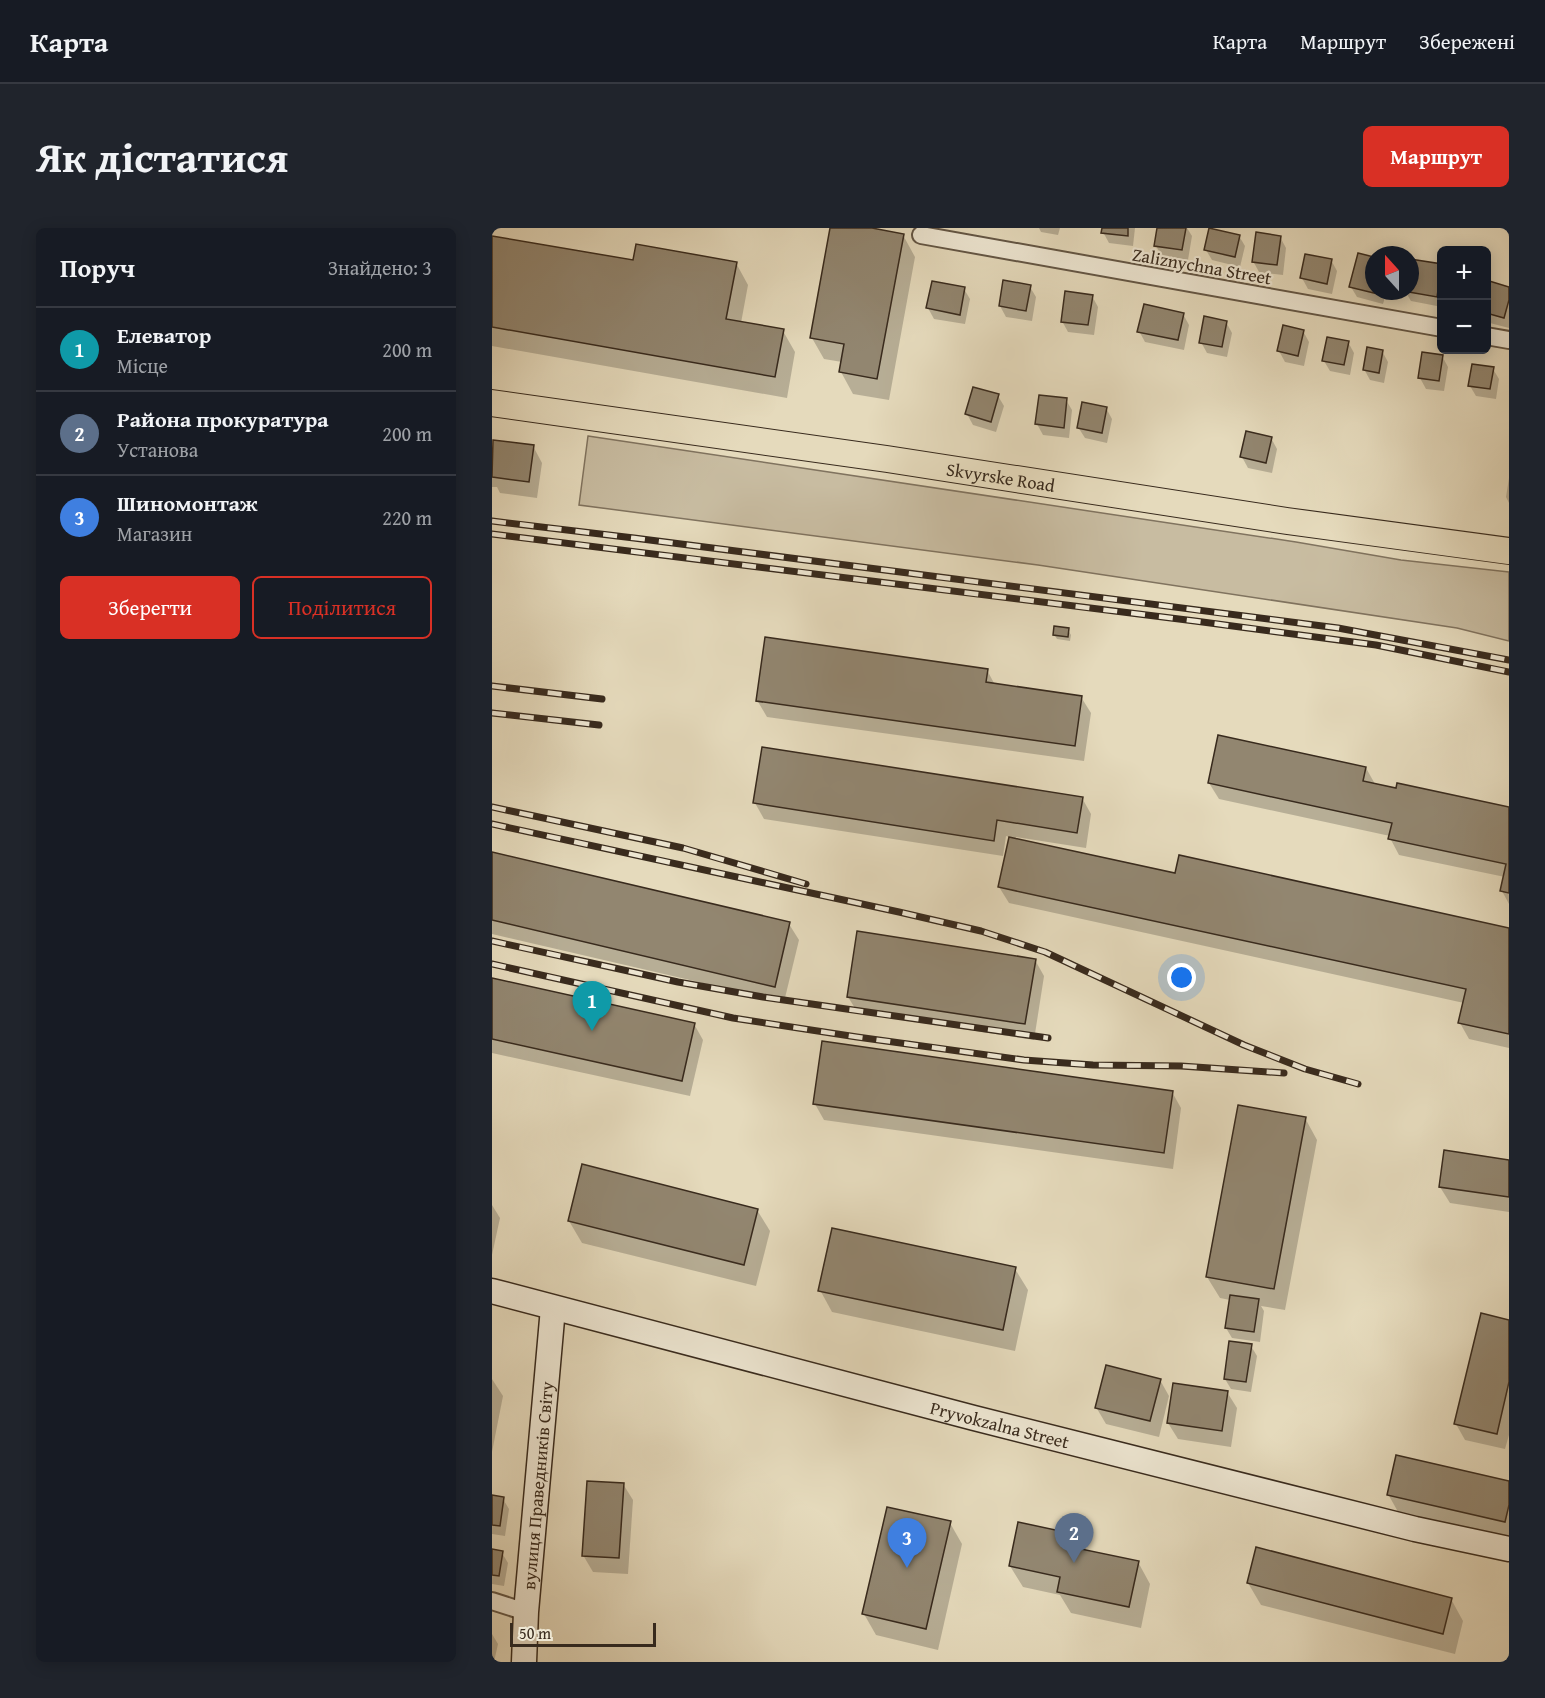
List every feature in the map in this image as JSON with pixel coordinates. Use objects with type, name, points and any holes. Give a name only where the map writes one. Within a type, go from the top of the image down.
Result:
[{"type":"main road","name":"Skvyrske Road","points":[[492,403],[887,459],[1287,522],[1509,551]]},
{"type":"street","name":"Zaliznychna Street","points":[[921,236],[1437,327]]},
{"type":"street","points":[[1491,337],[1509,340]]},
{"type":"street","name":"Pryvokzalna Street","points":[[492,1291],[974,1418],[1415,1529],[1509,1549]]},
{"type":"street","name":"вулиця Праведників Світу","points":[[524,1662],[526,1612],[553,1308]]},
{"type":"street","points":[[492,1601],[526,1612]]},
{"type":"shaded area","points":[[588,436],[1296,542],[1401,560],[1509,572],[1509,641],[1457,628],[1038,565],[579,505]]},
{"type":"building","points":[[830,228],[872,228],[904,234],[877,379],[839,372],[844,344],[810,338]]},
{"type":"building","points":[[1102,228],[1128,228],[1128,236],[1101,233]]},
{"type":"building","points":[[1157,228],[1186,228],[1182,250],[1154,246]]},
{"type":"building","points":[[1209,228],[1240,235],[1235,257],[1204,250]]},
{"type":"building","points":[[1256,232],[1281,236],[1277,265],[1252,262]]},
{"type":"building","points":[[492,236],[633,260],[636,244],[737,262],[726,319],[784,329],[775,377],[492,327]]},
{"type":"building","points":[[1358,253],[1365,255],[1365,291],[1349,287]]},
{"type":"building","points":[[1305,254],[1332,259],[1327,284],[1300,278]]},
{"type":"building","points":[[1419,260],[1437,263],[1437,297],[1419,294]]},
{"type":"building","points":[[1003,280],[1031,285],[1026,311],[999,306]]},
{"type":"building","points":[[932,281],[965,287],[960,315],[926,308]]},
{"type":"building","points":[[1491,282],[1509,287],[1509,300],[1504,318],[1491,314]]},
{"type":"building","points":[[1065,291],[1093,295],[1088,325],[1061,322]]},
{"type":"building","points":[[1144,304],[1184,313],[1178,340],[1137,332]]},
{"type":"building","points":[[1204,316],[1227,321],[1222,347],[1199,343]]},
{"type":"building","points":[[1283,325],[1304,330],[1298,356],[1277,351]]},
{"type":"building","points":[[1327,337],[1349,341],[1344,365],[1322,361]]},
{"type":"building","points":[[1367,347],[1383,350],[1379,373],[1363,370]]},
{"type":"building","points":[[1422,352],[1443,355],[1439,381],[1418,378]]},
{"type":"building","points":[[1472,364],[1494,367],[1490,389],[1468,386]]},
{"type":"building","points":[[973,387],[999,394],[991,422],[965,414]]},
{"type":"building","points":[[1039,395],[1067,398],[1064,428],[1035,424]]},
{"type":"building","points":[[1082,402],[1107,407],[1102,433],[1077,428]]},
{"type":"building","points":[[1246,431],[1272,437],[1266,463],[1240,457]]},
{"type":"building","points":[[493,440],[534,445],[529,482],[492,477]]},
{"type":"building","points":[[1054,626],[1069,628],[1068,637],[1053,635]]},
{"type":"building","points":[[765,637],[988,669],[986,682],[1082,696],[1075,746],[756,701]]},
{"type":"building","points":[[1218,735],[1366,767],[1363,781],[1396,788],[1397,783],[1509,807],[1509,893],[1500,891],[1506,864],[1388,839],[1392,823],[1208,783]]},
{"type":"building","points":[[762,747],[1083,797],[1077,833],[997,820],[994,841],[753,803]]},
{"type":"building","points":[[1009,837],[1175,873],[1179,855],[1509,928],[1509,1034],[1458,1023],[1466,989],[998,887]]},
{"type":"building","points":[[492,852],[790,922],[775,987],[492,920]]},
{"type":"building","points":[[857,931],[1036,959],[1025,1024],[847,997]]},
{"type":"building","points":[[492,978],[695,1023],[682,1081],[492,1039]]},
{"type":"building","points":[[822,1041],[1173,1091],[1164,1153],[813,1104]]},
{"type":"building","points":[[1238,1105],[1306,1117],[1274,1289],[1206,1277]]},
{"type":"building","points":[[1444,1150],[1509,1160],[1509,1197],[1439,1187]]},
{"type":"building","points":[[582,1164],[758,1209],[744,1265],[568,1221]]},
{"type":"building","points":[[832,1228],[1016,1267],[1003,1330],[818,1291]]},
{"type":"building","points":[[1230,1295],[1259,1299],[1254,1332],[1225,1328]]},
{"type":"building","points":[[1481,1313],[1509,1320],[1509,1382],[1497,1434],[1454,1424]]},
{"type":"building","points":[[1229,1341],[1252,1344],[1246,1382],[1224,1379]]},
{"type":"building","points":[[1106,1365],[1161,1379],[1150,1421],[1095,1408]]},
{"type":"building","points":[[1173,1383],[1228,1391],[1222,1431],[1167,1423]]},
{"type":"building","points":[[1396,1455],[1509,1481],[1509,1505],[1505,1522],[1387,1495]]},
{"type":"building","points":[[587,1481],[624,1483],[619,1558],[582,1556]]},
{"type":"building","points":[[492,1495],[504,1497],[500,1526],[492,1525]]},
{"type":"building","points":[[887,1507],[951,1521],[926,1629],[862,1614]]},
{"type":"building","points":[[1018,1522],[1079,1535],[1076,1548],[1139,1561],[1129,1607],[1057,1592],[1060,1577],[1009,1566]]},
{"type":"building","points":[[1256,1547],[1452,1598],[1443,1634],[1247,1583]]},
{"type":"building","points":[[492,1549],[503,1551],[499,1576],[492,1575]]},
{"type":"railway","points":[[492,521],[1338,628],[1509,660]]},
{"type":"railway","points":[[492,534],[1376,645],[1509,672]]},
{"type":"railway","points":[[492,686],[602,699]]},
{"type":"railway","points":[[492,713],[599,725]]},
{"type":"railway","points":[[492,807],[683,848],[806,884]]},
{"type":"railway","points":[[492,824],[981,931],[1045,952],[1244,1045],[1305,1069],[1358,1084]]},
{"type":"railway","points":[[492,941],[678,982],[763,997],[1048,1038]]},
{"type":"railway","points":[[492,964],[733,1018],[1024,1060],[1093,1065],[1181,1066],[1284,1073]]},
{"type":"place","name":"Елеватор","points":[[592,1031]]},
{"type":"place","name":"Района прокуратура","points":[[1074,1563]]},
{"type":"place","name":"Шиномонтаж","points":[[907,1568]]}]
